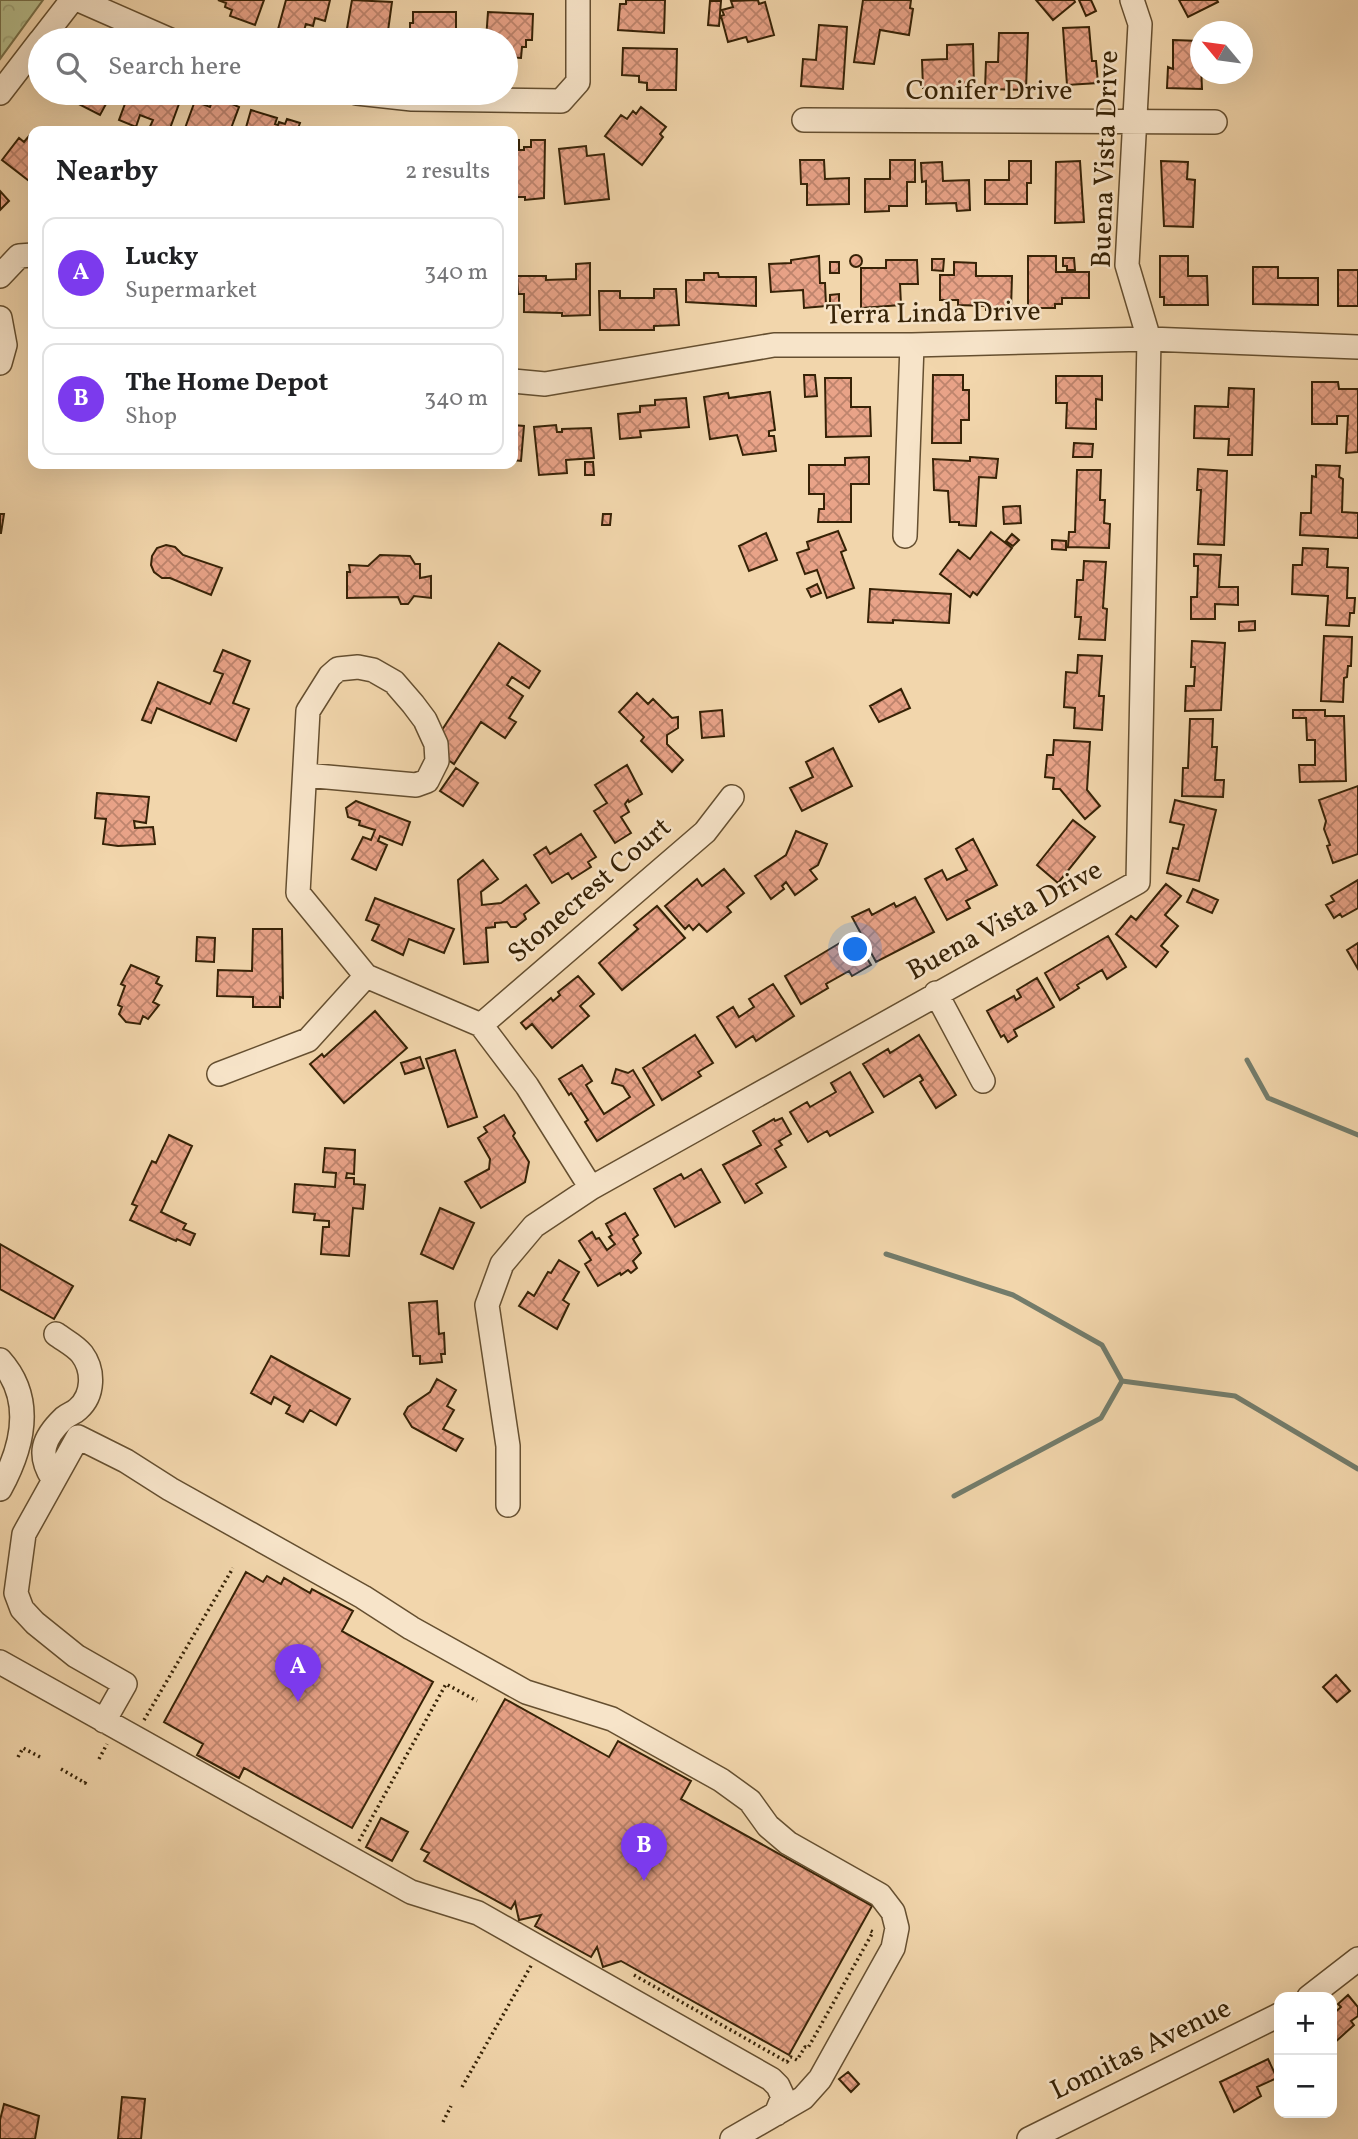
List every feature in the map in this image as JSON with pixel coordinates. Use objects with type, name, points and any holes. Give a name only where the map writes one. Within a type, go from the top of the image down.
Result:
[{"type":"street","points":[[51,28],[72,0]]},
{"type":"street","points":[[79,0],[143,28]]},
{"type":"street","points":[[518,101],[561,102],[578,82],[578,0]]},
{"type":"street","name":"Buena Vista Drive","points":[[508,1505],[508,1446],[487,1306],[502,1264],[534,1226],[591,1188],[1138,882],[1149,339],[1127,265],[1140,24],[1132,0]]},
{"type":"street","points":[[0,93],[28,57]]},
{"type":"street","name":"Conifer Drive","points":[[804,120],[1215,122]]},
{"type":"street","points":[[0,276],[19,256],[28,255]]},
{"type":"street","points":[[0,318],[5,345],[0,363]]},
{"type":"street","name":"Terra Linda Drive","points":[[518,381],[545,384],[774,345],[912,345],[1149,339],[1358,347]]},
{"type":"street","points":[[905,536],[912,345]]},
{"type":"street","points":[[305,775],[416,785],[427,781],[437,761],[436,744],[419,712],[394,682],[373,670],[358,667],[338,669],[330,677],[308,711],[298,893],[366,976],[481,1025],[527,1086],[591,1188]]},
{"type":"street","name":"Stonecrest Court","points":[[481,1025],[705,832],[732,797]]},
{"type":"street","points":[[219,1074],[308,1040],[366,976]]},
{"type":"street","points":[[936,993],[983,1081]]},
{"type":"street","points":[[53,1479],[42,1455],[46,1441],[67,1416],[79,1408],[90,1390],[91,1373],[81,1352],[56,1334]]},
{"type":"street","points":[[0,1360],[11,1372],[23,1408],[21,1439],[12,1467],[0,1489]]},
{"type":"street","points":[[107,1730],[125,1684],[76,1656],[36,1623],[22,1609],[16,1593],[24,1534],[78,1437],[126,1461],[170,1489],[526,1692],[612,1719],[721,1780],[750,1801],[768,1826],[788,1843],[880,1895],[893,1912],[897,1928],[893,1948],[820,2078],[803,2098],[732,2139]]},
{"type":"street","points":[[0,1662],[107,1730],[411,1892],[478,1913],[771,2078],[783,2097],[776,2114]]},
{"type":"street","points":[[1315,1992],[1358,1959]]},
{"type":"street","name":"Lomitas Avenue","points":[[1029,2139],[1274,2017]]},
{"type":"path","points":[[136,1720],[141,1724],[233,1568]]},
{"type":"path","points":[[356,1846],[446,1684],[477,1701]]},
{"type":"path","points":[[99,1759],[107,1730]]},
{"type":"path","points":[[18,1757],[23,1748],[40,1757]]},
{"type":"path","points":[[61,1769],[85,1783],[87,1779]]},
{"type":"path","points":[[633,1975],[787,2063],[791,2057],[797,2060],[805,2047],[808,2048],[873,1932],[869,1930]]},
{"type":"path","points":[[462,2087],[534,1960]]},
{"type":"path","points":[[443,2122],[451,2106]]},
{"type":"green space","points":[[0,0],[43,0],[0,59]]},
{"type":"building","points":[[218,0],[264,0],[255,25],[230,16],[232,10],[225,7],[226,3]]},
{"type":"building","points":[[286,0],[330,0],[325,21],[315,18],[313,26],[306,24],[305,28],[278,28]]},
{"type":"building","points":[[352,0],[392,2],[388,28],[347,28]]},
{"type":"building","points":[[626,0],[665,0],[664,33],[618,30],[620,4],[626,4]]},
{"type":"building","points":[[758,0],[759,4],[765,2],[774,35],[748,42],[746,37],[728,42],[722,10],[733,7],[731,1]]},
{"type":"building","points":[[863,0],[911,0],[910,8],[913,9],[909,35],[880,30],[874,64],[854,62]]},
{"type":"building","points":[[1036,0],[1074,0],[1075,2],[1053,20]]},
{"type":"building","points":[[1079,0],[1091,0],[1096,11],[1086,16]]},
{"type":"building","points":[[1179,0],[1217,0],[1218,2],[1188,17]]},
{"type":"building","points":[[710,1],[721,1],[719,26],[708,25]]},
{"type":"building","points":[[413,12],[456,12],[456,28],[410,28],[410,23],[413,23]]},
{"type":"building","points":[[488,12],[533,14],[532,40],[526,40],[521,58],[518,58],[518,28],[487,28]]},
{"type":"building","points":[[819,25],[847,27],[843,89],[801,86],[803,59],[816,60]]},
{"type":"building","points":[[1089,27],[1092,61],[1096,61],[1098,83],[1067,85],[1063,28]]},
{"type":"building","points":[[999,33],[1028,33],[1026,90],[985,89],[986,62],[998,62]]},
{"type":"building","points":[[1173,40],[1190,41],[1190,84],[1202,84],[1202,89],[1167,88],[1168,67],[1173,69]]},
{"type":"building","points":[[973,44],[974,88],[923,88],[922,60],[947,59],[947,45]]},
{"type":"building","points":[[623,48],[677,49],[676,90],[647,90],[647,83],[639,82],[639,76],[622,75]]},
{"type":"building","points":[[80,105],[105,105],[100,115]]},
{"type":"building","points":[[125,105],[179,105],[171,126],[150,126],[153,120],[140,115],[136,126],[119,120]]},
{"type":"building","points":[[193,105],[239,107],[232,126],[186,126]]},
{"type":"building","points":[[641,107],[666,127],[660,134],[663,137],[642,165],[605,136],[621,115],[627,119],[633,111],[636,114]]},
{"type":"building","points":[[251,110],[277,118],[275,124],[278,125],[279,122],[285,124],[287,119],[300,123],[299,126],[246,126]]},
{"type":"building","points":[[28,137],[28,180],[2,160],[19,138],[24,142]]},
{"type":"building","points":[[518,140],[519,150],[524,150],[524,147],[531,147],[531,140],[545,140],[544,198],[525,200],[525,197],[518,197]]},
{"type":"building","points":[[586,146],[587,156],[604,154],[609,199],[565,204],[559,149]]},
{"type":"building","points":[[800,160],[824,160],[825,179],[849,178],[849,204],[807,205],[807,184],[801,184]]},
{"type":"building","points":[[890,160],[915,160],[915,182],[907,182],[907,206],[889,206],[889,211],[865,212],[865,179],[890,179]]},
{"type":"building","points":[[1009,161],[1031,161],[1027,204],[985,204],[985,180],[1009,180]]},
{"type":"building","points":[[1080,161],[1084,222],[1055,223],[1056,162]]},
{"type":"building","points":[[1161,161],[1188,162],[1187,179],[1195,180],[1193,227],[1164,226]]},
{"type":"building","points":[[942,162],[943,181],[969,180],[970,210],[957,211],[956,203],[926,204],[926,181],[922,182],[921,163]]},
{"type":"building","points":[[0,191],[9,201],[0,210]]},
{"type":"building","points":[[856,255],[862,261],[856,267],[850,261]]},
{"type":"building","points":[[819,256],[820,283],[825,283],[826,306],[804,308],[803,290],[771,292],[769,264],[791,263],[791,260]]},
{"type":"building","points":[[1028,256],[1056,256],[1056,272],[1089,272],[1089,298],[1062,298],[1062,304],[1055,304],[1055,308],[1028,308]]},
{"type":"building","points":[[1160,256],[1188,256],[1188,276],[1207,276],[1208,305],[1164,305],[1164,297],[1160,297]]},
{"type":"building","points":[[1063,258],[1074,258],[1075,270],[1067,270],[1067,266],[1063,266]]},
{"type":"building","points":[[932,259],[944,259],[943,271],[932,270]]},
{"type":"building","points":[[886,260],[917,260],[918,284],[900,284],[901,305],[861,308],[861,268],[886,268]]},
{"type":"building","points":[[830,262],[839,262],[839,273],[830,273]]},
{"type":"building","points":[[954,262],[976,263],[976,276],[1012,276],[1011,310],[986,310],[986,306],[958,305],[958,300],[940,300],[940,275],[954,275]]},
{"type":"building","points":[[590,263],[590,315],[562,316],[562,313],[524,312],[524,294],[518,294],[518,276],[546,276],[546,280],[576,279],[576,264]]},
{"type":"building","points":[[1253,267],[1278,267],[1278,278],[1318,278],[1318,305],[1253,304]]},
{"type":"building","points":[[1338,270],[1358,270],[1358,306],[1338,306]]},
{"type":"building","points":[[704,273],[718,273],[719,277],[756,277],[756,306],[686,302],[686,280],[704,280]]},
{"type":"building","points":[[654,289],[676,289],[679,325],[654,326],[654,330],[600,330],[599,291],[620,291],[620,298],[654,298]]},
{"type":"building","points":[[839,294],[839,305],[830,305],[830,295]]},
{"type":"building","points":[[804,375],[815,375],[817,396],[805,397]]},
{"type":"building","points":[[933,375],[963,375],[963,390],[969,390],[969,420],[961,420],[961,443],[932,443]]},
{"type":"building","points":[[1056,376],[1102,376],[1102,400],[1096,399],[1096,429],[1066,428],[1067,403],[1056,403]]},
{"type":"building","points":[[825,378],[851,378],[851,407],[870,407],[871,436],[826,437]]},
{"type":"building","points":[[1312,382],[1338,382],[1339,389],[1358,389],[1358,452],[1346,453],[1348,416],[1337,416],[1337,424],[1312,424]]},
{"type":"building","points":[[1229,388],[1254,389],[1252,455],[1228,455],[1229,439],[1194,438],[1195,406],[1228,407]]},
{"type":"building","points":[[770,392],[775,430],[769,431],[769,436],[774,436],[776,451],[743,455],[737,435],[710,439],[704,397],[728,393],[729,398]]},
{"type":"building","points":[[686,398],[689,427],[640,431],[641,437],[620,439],[618,414],[640,412],[640,406],[655,405],[655,400]]},
{"type":"building","points":[[518,425],[524,426],[521,461],[518,461]]},
{"type":"building","points":[[556,425],[557,432],[562,432],[562,429],[591,428],[594,458],[566,460],[567,473],[539,475],[534,427]]},
{"type":"building","points":[[1074,443],[1093,444],[1092,457],[1073,457]]},
{"type":"building","points":[[869,457],[869,484],[851,484],[851,522],[818,522],[819,509],[824,509],[824,494],[809,494],[809,465],[845,465],[845,458]]},
{"type":"building","points":[[970,457],[998,459],[996,478],[979,477],[976,526],[950,522],[948,491],[934,490],[933,459],[970,461]]},
{"type":"building","points":[[585,462],[593,462],[594,475],[585,475]]},
{"type":"building","points":[[1316,465],[1340,466],[1339,477],[1343,479],[1342,512],[1358,513],[1358,538],[1300,535],[1301,513],[1311,513],[1312,476],[1316,477]]},
{"type":"building","points":[[1198,469],[1227,471],[1224,545],[1198,544],[1201,490],[1197,490]]},
{"type":"building","points":[[1077,470],[1101,470],[1100,500],[1105,500],[1104,523],[1110,524],[1109,548],[1068,547],[1069,532],[1075,532]]},
{"type":"building","points":[[1020,506],[1021,523],[1004,524],[1003,507]]},
{"type":"building","points":[[0,514],[4,514],[1,533],[0,533]]},
{"type":"building","points":[[603,514],[611,514],[610,525],[602,525]]},
{"type":"building","points":[[838,531],[846,550],[841,552],[854,588],[827,598],[817,570],[805,574],[797,553],[809,549],[807,542]]},
{"type":"building","points":[[991,532],[1012,548],[977,595],[973,592],[970,597],[940,574],[958,550],[970,559]]},
{"type":"building","points":[[766,533],[777,560],[749,571],[739,546]]},
{"type":"building","points":[[1012,534],[1019,540],[1013,546],[1006,541]]},
{"type":"building","points":[[1052,540],[1066,541],[1066,550],[1052,549]]},
{"type":"building","points":[[166,545],[175,547],[183,555],[222,568],[211,595],[170,578],[162,578],[154,572],[151,565],[152,556],[157,548]]},
{"type":"building","points":[[1303,548],[1328,549],[1327,567],[1348,568],[1347,598],[1355,598],[1354,613],[1350,613],[1349,626],[1326,625],[1328,596],[1292,594],[1293,565],[1302,565]]},
{"type":"building","points":[[1194,554],[1221,555],[1219,587],[1238,587],[1238,605],[1215,604],[1215,619],[1191,619],[1191,597],[1197,597],[1198,566],[1194,566]]},
{"type":"building","points":[[380,555],[410,556],[415,564],[420,564],[420,578],[431,576],[431,598],[414,596],[408,604],[401,604],[398,597],[347,598],[349,565],[368,566]]},
{"type":"building","points":[[1084,561],[1106,562],[1103,608],[1107,609],[1105,640],[1079,639],[1081,617],[1075,617],[1077,580],[1083,580]]},
{"type":"building","points":[[817,584],[821,593],[811,597],[807,589]]},
{"type":"building","points":[[870,589],[951,594],[949,623],[893,620],[893,623],[868,622]]},
{"type":"building","points":[[1255,621],[1255,630],[1239,631],[1239,622]]},
{"type":"building","points":[[1324,636],[1352,637],[1351,666],[1348,666],[1347,677],[1344,678],[1343,702],[1321,701]]},
{"type":"building","points":[[1192,641],[1225,643],[1221,710],[1185,711],[1186,686],[1194,686],[1195,667],[1191,667]]},
{"type":"building","points":[[499,643],[540,671],[529,688],[512,677],[507,685],[523,696],[509,718],[516,722],[505,738],[481,722],[454,764],[438,753],[438,736]]},
{"type":"building","points":[[223,650],[250,661],[233,703],[249,709],[236,741],[157,708],[151,723],[142,720],[158,682],[210,704],[223,674],[214,671]]},
{"type":"building","points":[[1078,655],[1102,656],[1099,696],[1104,696],[1102,730],[1074,728],[1075,708],[1064,707],[1066,672],[1077,673]]},
{"type":"building","points":[[901,689],[910,708],[879,722],[870,706]]},
{"type":"building","points":[[637,693],[648,704],[653,699],[672,718],[678,717],[678,728],[667,735],[667,744],[683,760],[672,772],[641,741],[644,737],[619,712]]},
{"type":"building","points":[[722,710],[724,736],[702,738],[700,712]]},
{"type":"building","points":[[1293,710],[1325,710],[1325,716],[1344,716],[1346,781],[1300,782],[1299,765],[1315,765],[1315,740],[1307,740],[1306,718],[1293,718]]},
{"type":"building","points":[[1190,719],[1213,719],[1212,747],[1217,747],[1215,780],[1224,780],[1223,797],[1182,796],[1183,768],[1188,768]]},
{"type":"building","points":[[1054,740],[1090,742],[1087,790],[1100,806],[1085,819],[1060,789],[1053,789],[1054,778],[1045,777],[1047,755],[1053,755]]},
{"type":"building","points":[[833,748],[852,786],[802,811],[790,788],[813,777],[806,762]]},
{"type":"building","points":[[627,765],[642,794],[625,804],[629,812],[621,817],[631,833],[615,843],[594,811],[607,803],[595,785]]},
{"type":"building","points":[[456,768],[478,783],[463,806],[440,791]]},
{"type":"building","points":[[1358,786],[1358,854],[1333,863],[1324,829],[1326,821],[1319,800]]},
{"type":"building","points":[[97,793],[149,797],[146,823],[134,821],[135,828],[153,827],[155,844],[103,844],[106,819],[95,818]]},
{"type":"building","points":[[1175,800],[1216,810],[1199,881],[1167,873],[1173,848],[1178,849],[1184,825],[1170,822]]},
{"type":"building","points":[[356,801],[410,822],[402,845],[380,836],[378,841],[387,845],[376,870],[352,859],[363,837],[371,840],[375,830],[359,825],[360,821],[348,817],[346,808]]},
{"type":"building","points":[[1073,820],[1095,837],[1058,883],[1037,865]]},
{"type":"building","points":[[796,831],[827,844],[818,865],[810,870],[817,879],[795,895],[786,882],[782,886],[784,889],[771,899],[755,876],[786,855]]},
{"type":"building","points":[[581,834],[596,857],[588,862],[591,867],[572,879],[568,873],[552,883],[534,855],[546,847],[550,854]]},
{"type":"building","points":[[973,839],[997,885],[966,901],[970,908],[947,920],[925,879],[942,870],[947,880],[967,870],[956,849]]},
{"type":"building","points":[[483,860],[498,879],[481,892],[482,905],[501,903],[526,885],[539,903],[524,914],[526,919],[516,927],[511,927],[507,922],[495,923],[495,927],[486,928],[488,962],[464,964],[458,880]]},
{"type":"building","points":[[724,869],[744,893],[727,907],[731,912],[707,932],[699,924],[693,930],[689,925],[685,929],[665,906],[697,879],[702,886]]},
{"type":"building","points":[[1358,880],[1358,908],[1342,917],[1340,914],[1334,918],[1326,905],[1334,901],[1331,896]]},
{"type":"building","points":[[1166,884],[1181,896],[1165,915],[1178,926],[1161,946],[1168,952],[1156,967],[1116,934],[1131,916],[1136,920]]},
{"type":"building","points":[[1193,889],[1218,900],[1212,913],[1187,902]]},
{"type":"building","points":[[915,897],[934,932],[876,962],[852,917],[869,909],[872,915],[894,903],[896,907]]},
{"type":"building","points":[[375,898],[454,929],[444,953],[409,939],[403,955],[372,940],[379,925],[366,920]]},
{"type":"building","points":[[657,906],[685,938],[622,990],[599,963],[638,929],[634,925]]},
{"type":"building","points":[[253,929],[282,929],[283,998],[280,997],[280,1007],[253,1007],[253,997],[217,996],[218,970],[252,971]]},
{"type":"building","points":[[853,935],[871,965],[852,976],[849,971],[826,984],[828,988],[801,1004],[785,976]]},
{"type":"building","points":[[1108,936],[1126,967],[1107,979],[1102,970],[1077,985],[1079,988],[1060,1000],[1045,973]]},
{"type":"building","points":[[197,937],[215,938],[214,962],[196,961]]},
{"type":"building","points":[[1358,943],[1358,969],[1347,950]]},
{"type":"building","points":[[131,965],[159,977],[156,983],[162,986],[153,1002],[159,1005],[148,1019],[143,1016],[140,1024],[126,1022],[119,1014],[122,1007],[118,1005],[125,986],[121,984]]},
{"type":"building","points":[[578,976],[594,994],[580,1006],[589,1016],[552,1048],[532,1024],[526,1029],[521,1023],[551,998],[553,1001],[560,995],[558,992]]},
{"type":"building","points":[[1037,978],[1054,1007],[1014,1030],[1017,1036],[1008,1042],[1004,1035],[1001,1037],[987,1011],[1014,996],[1016,1000],[1021,997],[1017,990]]},
{"type":"building","points":[[773,984],[794,1016],[756,1041],[753,1036],[736,1047],[717,1017],[733,1007],[739,1017],[754,1007],[749,999]]},
{"type":"building","points":[[375,1011],[407,1048],[344,1103],[310,1064],[322,1054],[324,1057]]},
{"type":"building","points":[[695,1035],[713,1063],[698,1072],[701,1076],[662,1100],[643,1068]]},
{"type":"building","points":[[919,1035],[956,1095],[936,1108],[920,1082],[923,1080],[920,1075],[884,1097],[863,1064],[888,1049],[890,1053]]},
{"type":"building","points":[[455,1050],[477,1117],[448,1127],[426,1059]]},
{"type":"building","points":[[420,1057],[424,1068],[405,1074],[401,1063]]},
{"type":"building","points":[[582,1065],[592,1081],[586,1085],[604,1114],[630,1097],[623,1086],[612,1083],[616,1069],[628,1073],[633,1070],[654,1105],[597,1141],[585,1122],[588,1120],[559,1079]]},
{"type":"building","points":[[850,1072],[873,1112],[830,1136],[827,1131],[808,1142],[790,1112],[807,1102],[810,1107],[836,1092],[831,1083]]},
{"type":"building","points":[[504,1115],[529,1162],[525,1182],[481,1208],[465,1182],[489,1169],[490,1159],[478,1138],[487,1132],[484,1127]]},
{"type":"building","points":[[782,1118],[791,1134],[779,1141],[782,1145],[775,1149],[786,1167],[756,1184],[762,1193],[745,1203],[723,1165],[761,1145],[753,1131],[774,1119],[775,1121]]},
{"type":"building","points":[[169,1135],[192,1146],[161,1212],[186,1224],[183,1229],[195,1234],[190,1245],[130,1220],[137,1206],[132,1204],[152,1161],[156,1163]]},
{"type":"building","points":[[325,1148],[355,1150],[354,1174],[347,1173],[346,1178],[354,1178],[354,1184],[365,1185],[363,1209],[353,1208],[349,1256],[321,1254],[323,1227],[329,1227],[329,1221],[314,1220],[315,1214],[293,1212],[295,1184],[335,1187],[336,1173],[323,1172]]},
{"type":"building","points":[[701,1169],[720,1202],[675,1227],[654,1189],[681,1174],[684,1179]]},
{"type":"building","points":[[440,1208],[474,1223],[453,1269],[421,1254]]},
{"type":"building","points":[[625,1213],[638,1235],[633,1239],[641,1253],[633,1261],[637,1268],[631,1273],[628,1270],[621,1275],[620,1273],[598,1286],[585,1264],[591,1260],[579,1241],[592,1232],[607,1250],[615,1244],[609,1237],[612,1235],[606,1224]]},
{"type":"building","points":[[0,1244],[73,1286],[54,1319],[0,1289]]},
{"type":"building","points":[[559,1260],[579,1272],[563,1300],[569,1304],[557,1329],[519,1306],[528,1292],[534,1296],[548,1272],[551,1273]]},
{"type":"building","points":[[437,1301],[439,1334],[444,1333],[445,1354],[441,1354],[442,1362],[420,1364],[420,1356],[413,1356],[409,1303]]},
{"type":"building","points":[[271,1356],[350,1399],[336,1425],[310,1410],[303,1422],[286,1413],[290,1406],[274,1397],[271,1404],[251,1393]]},
{"type":"building","points":[[437,1379],[456,1390],[447,1406],[454,1410],[443,1429],[463,1439],[456,1451],[412,1427],[404,1414],[408,1407],[430,1392]]},
{"type":"building","points":[[246,1572],[263,1582],[267,1576],[281,1584],[284,1578],[310,1593],[312,1589],[353,1611],[342,1631],[433,1682],[352,1828],[244,1768],[239,1778],[197,1755],[203,1744],[164,1722]]},
{"type":"building","points":[[1336,1675],[1350,1691],[1337,1702],[1323,1687]]},
{"type":"building","points":[[505,1699],[609,1757],[618,1741],[691,1781],[681,1799],[872,1906],[789,2055],[621,1961],[603,1967],[597,1947],[591,1957],[535,1926],[541,1915],[519,1920],[515,1902],[511,1909],[424,1861],[429,1853],[421,1849]]},
{"type":"building","points":[[381,1818],[408,1832],[392,1861],[366,1847]]},
{"type":"building","points":[[1348,1995],[1358,2007],[1358,2016],[1351,2021],[1354,2025],[1337,2040],[1337,2011],[1341,2007],[1338,2004]]},
{"type":"building","points":[[1268,2059],[1274,2072],[1274,2079],[1257,2087],[1261,2096],[1234,2112],[1220,2082]]},
{"type":"building","points":[[848,2072],[859,2084],[851,2092],[839,2079]]},
{"type":"building","points":[[122,2097],[145,2099],[141,2139],[118,2139]]},
{"type":"building","points":[[4,2104],[39,2116],[35,2139],[0,2139],[0,2120]]},
{"type":"waterway","points":[[1247,1060],[1268,1098],[1358,1135]]},
{"type":"waterway","points":[[886,1254],[1013,1295],[1102,1345],[1122,1381]]},
{"type":"waterway","points":[[954,1496],[1101,1418],[1122,1381],[1235,1396],[1358,1469]]},
{"type":"place","name":"Lucky","points":[[298,1702]]},
{"type":"place","name":"The Home Depot","points":[[644,1881]]}]
